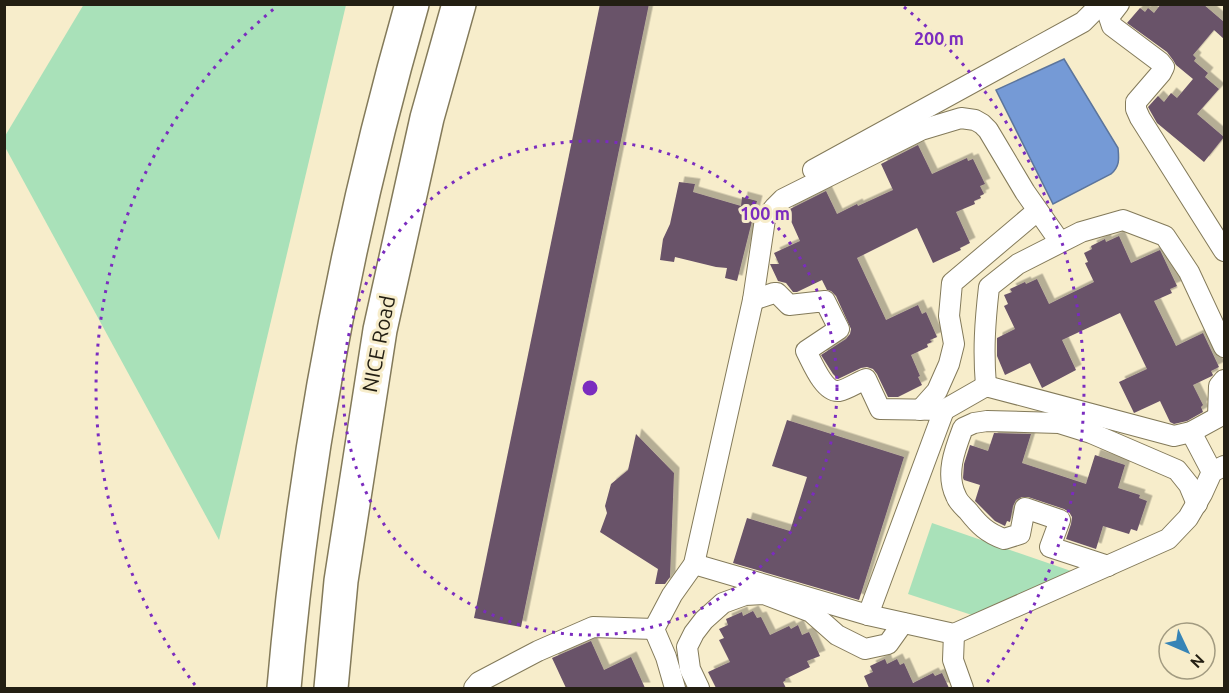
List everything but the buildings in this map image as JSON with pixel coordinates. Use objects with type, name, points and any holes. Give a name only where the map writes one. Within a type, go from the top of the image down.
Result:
[{"type":"highway","points":[[284,688],[291,607],[333,332],[361,199],[412,4]]},
{"type":"highway","name":"NICE Road","points":[[331,688],[340,581],[380,330],[427,118],[459,4]]},
{"type":"street","points":[[787,184],[1083,22],[1101,4]]},
{"type":"street","points":[[1119,4],[1108,17],[1112,26],[1164,67],[1136,102],[1136,109],[1224,250]]},
{"type":"street","points":[[654,629],[672,595],[694,564],[753,300],[765,219],[774,207],[783,199],[921,130],[961,117],[975,120],[988,130],[1037,211],[1060,242]]},
{"type":"street","points":[[920,410],[937,391],[950,364],[954,344],[949,316],[952,282],[1037,211]]},
{"type":"street","points":[[986,386],[983,354],[989,287],[1018,264],[1060,242],[1081,232],[1123,220],[1165,236],[1189,272],[1224,347]]},
{"type":"street","points":[[753,300],[774,292],[789,305],[825,301],[839,329],[806,351],[827,388],[839,391],[866,379],[880,409],[944,410],[986,386],[1174,436],[1191,432],[1221,415],[1219,386],[1224,380]]},
{"type":"street","points":[[868,615],[944,410]]},
{"type":"street","points":[[1108,566],[1050,548],[1060,520],[1025,508],[1020,534],[1004,539],[994,536],[979,526],[956,497],[951,479],[954,452],[963,428],[987,421],[1059,423],[1091,433],[1177,470],[1189,485],[1197,504]]},
{"type":"street","points":[[694,564],[868,615],[954,634],[1168,539],[1188,518],[1218,469],[1191,432]]},
{"type":"street","points":[[699,688],[690,669],[687,647],[704,620],[723,603],[745,595],[764,594],[811,612],[837,634],[865,649],[888,644],[903,623]]},
{"type":"street","points":[[474,688],[479,682],[538,651],[593,627],[654,629]]},
{"type":"street","points":[[654,629],[666,657],[675,688]]},
{"type":"street","points":[[954,634],[953,660],[963,688]]},
{"type":"green space","points":[[84,4],[346,5],[219,540],[5,147],[5,136]]},
{"type":"green space","points":[[932,523],[1074,572],[981,618],[908,594]]},
{"type":"water","points":[[1064,59],[1118,148],[1119,159],[1111,174],[1053,204],[996,90]]}]
